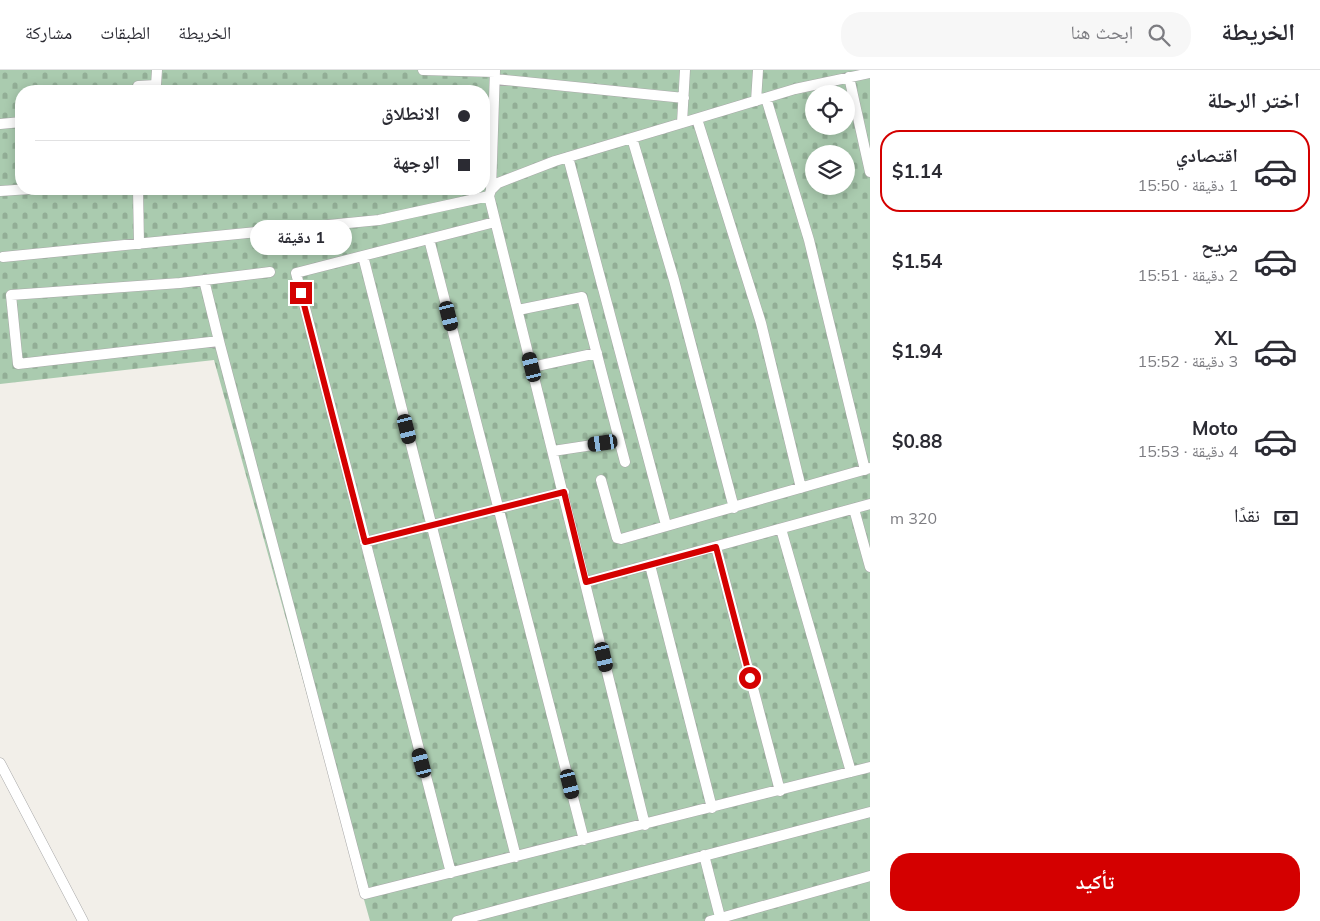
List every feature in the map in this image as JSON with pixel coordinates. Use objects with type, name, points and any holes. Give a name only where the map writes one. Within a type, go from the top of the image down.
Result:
[{"type":"lane","points":[[156,85],[157,70]]},
{"type":"lane","points":[[423,70],[495,74],[684,98]]},
{"type":"lane","points":[[682,123],[685,70]]},
{"type":"lane","points":[[601,480],[617,538],[621,539],[868,469],[809,240],[761,100],[758,70]]},
{"type":"lane","points":[[828,82],[829,70]]},
{"type":"lane","points":[[490,193],[498,183],[568,157],[761,100],[870,73]]},
{"type":"lane","points":[[495,74],[490,193],[645,824]]},
{"type":"lane","points":[[849,77],[870,172]]},
{"type":"lane","points":[[697,119],[761,323],[801,488]]},
{"type":"lane","points":[[0,124],[15,123]]},
{"type":"lane","points":[[632,138],[674,280],[734,508]]},
{"type":"lane","points":[[568,157],[666,525]]},
{"type":"lane","points":[[0,191],[15,190]]},
{"type":"lane","points":[[138,195],[138,244]]},
{"type":"lane","points":[[3,257],[379,220],[482,195]]},
{"type":"lane","points":[[451,873],[296,274],[496,222]]},
{"type":"lane","points":[[429,239],[584,840]]},
{"type":"lane","points":[[364,256],[516,857]]},
{"type":"lane","points":[[219,341],[18,364],[11,296],[204,280],[270,272]]},
{"type":"lane","points":[[204,280],[365,894],[870,767]]},
{"type":"lane","points":[[518,310],[582,298],[625,462]]},
{"type":"lane","points":[[532,367],[597,353]]},
{"type":"lane","points":[[553,451],[619,441]]},
{"type":"lane","points":[[365,542],[564,492]]},
{"type":"lane","points":[[586,582],[870,504]]},
{"type":"lane","points":[[854,509],[870,567]]},
{"type":"lane","points":[[781,529],[851,772]]},
{"type":"lane","points":[[716,547],[780,791]]},
{"type":"lane","points":[[650,565],[712,808]]},
{"type":"lane","points":[[0,763],[84,921]]},
{"type":"lane","points":[[458,921],[870,812]]},
{"type":"lane","points":[[704,856],[717,920],[870,876]]},
{"type":"green space","points":[[0,70],[870,70],[870,921],[370,921],[214,360],[0,384]]},
{"type":"route","points":[[301,293],[365,542],[564,492],[586,582],[716,547],[750,678]]}]
